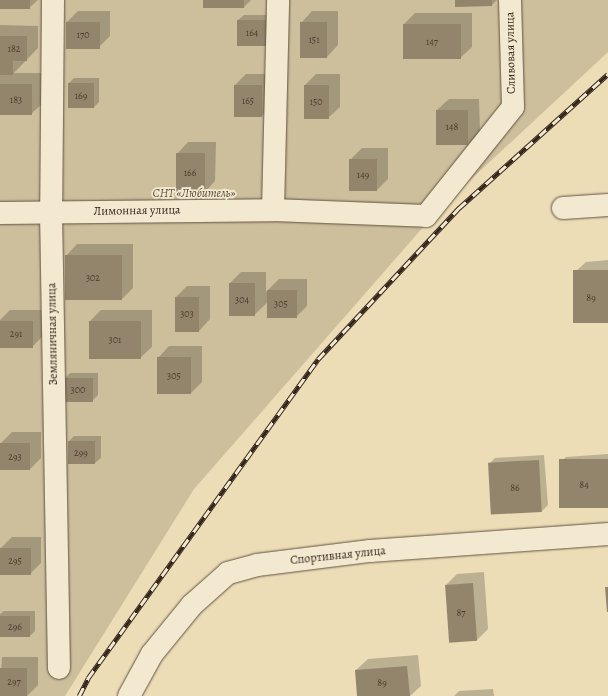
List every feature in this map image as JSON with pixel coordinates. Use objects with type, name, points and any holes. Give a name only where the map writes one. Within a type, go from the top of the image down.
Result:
[{"type":"street","name":"Земляничная улица","points":[[53,0],[51,212],[59,668]]},
{"type":"street","points":[[273,210],[278,0]]},
{"type":"street","name":"Сливовая улица","points":[[426,216],[513,107],[510,0]]},
{"type":"street","points":[[563,208],[608,205]]},
{"type":"street","name":"Лимонная улица","points":[[0,213],[273,210],[426,216]]},
{"type":"street","name":"Спортивная улица","points":[[129,696],[152,654],[192,605],[228,573],[258,565],[370,551],[608,534]]},
{"type":"green space","name":"СНТ «Любитель»","points":[[0,0],[608,0],[608,52],[439,209],[194,489],[65,696],[0,696]]},
{"type":"building","points":[[0,0],[30,0],[30,9],[0,9]]},
{"type":"building","points":[[203,0],[244,0],[244,8],[203,8]]},
{"type":"building","points":[[455,0],[492,0],[492,6],[455,7]]},
{"type":"building","points":[[237,20],[267,20],[267,46],[237,46]]},
{"type":"building","points":[[66,22],[100,22],[100,49],[66,49]]},
{"type":"building","points":[[300,22],[327,22],[327,58],[300,58]]},
{"type":"building","points":[[403,24],[461,24],[461,59],[403,59]]},
{"type":"building","points":[[0,36],[27,36],[27,61],[13,61],[13,75],[0,75]]},
{"type":"building","points":[[68,83],[94,83],[94,108],[68,108]]},
{"type":"building","points":[[0,84],[32,84],[32,115],[0,115]]},
{"type":"building","points":[[234,85],[262,85],[262,117],[234,117]]},
{"type":"building","points":[[304,85],[329,85],[329,119],[304,119]]},
{"type":"building","points":[[436,110],[468,110],[468,145],[436,145]]},
{"type":"building","points":[[176,153],[205,153],[205,194],[176,194]]},
{"type":"building","points":[[349,159],[377,159],[377,191],[349,191]]},
{"type":"building","points":[[65,255],[122,255],[122,300],[65,300]]},
{"type":"building","points":[[573,270],[608,270],[608,323],[573,323]]},
{"type":"building","points":[[229,283],[255,283],[255,316],[229,316]]},
{"type":"building","points":[[267,290],[297,290],[297,318],[267,318]]},
{"type":"building","points":[[175,297],[199,297],[199,332],[175,332]]},
{"type":"building","points":[[0,321],[33,321],[33,348],[0,348]]},
{"type":"building","points":[[89,321],[141,321],[141,359],[89,359]]},
{"type":"building","points":[[157,357],[191,357],[191,394],[157,394]]},
{"type":"building","points":[[64,378],[93,378],[93,402],[64,402]]},
{"type":"building","points":[[68,441],[95,441],[95,464],[68,464]]},
{"type":"building","points":[[0,443],[30,443],[30,470],[0,470]]},
{"type":"building","points":[[559,459],[608,459],[608,508],[559,508]]},
{"type":"building","points":[[539,460],[542,512],[491,515],[488,463]]},
{"type":"building","points":[[0,548],[31,548],[31,575],[0,575]]},
{"type":"building","points":[[473,583],[477,641],[449,643],[445,585]]},
{"type":"building","points":[[605,587],[608,587],[608,612],[607,612]]},
{"type":"building","points":[[0,616],[30,616],[30,637],[0,637]]},
{"type":"building","points":[[407,666],[410,696],[357,696],[355,670]]},
{"type":"building","points":[[0,668],[27,668],[27,696],[0,696]]},
{"type":"railway","points":[[79,696],[88,678],[318,359],[459,208],[608,74]]}]
